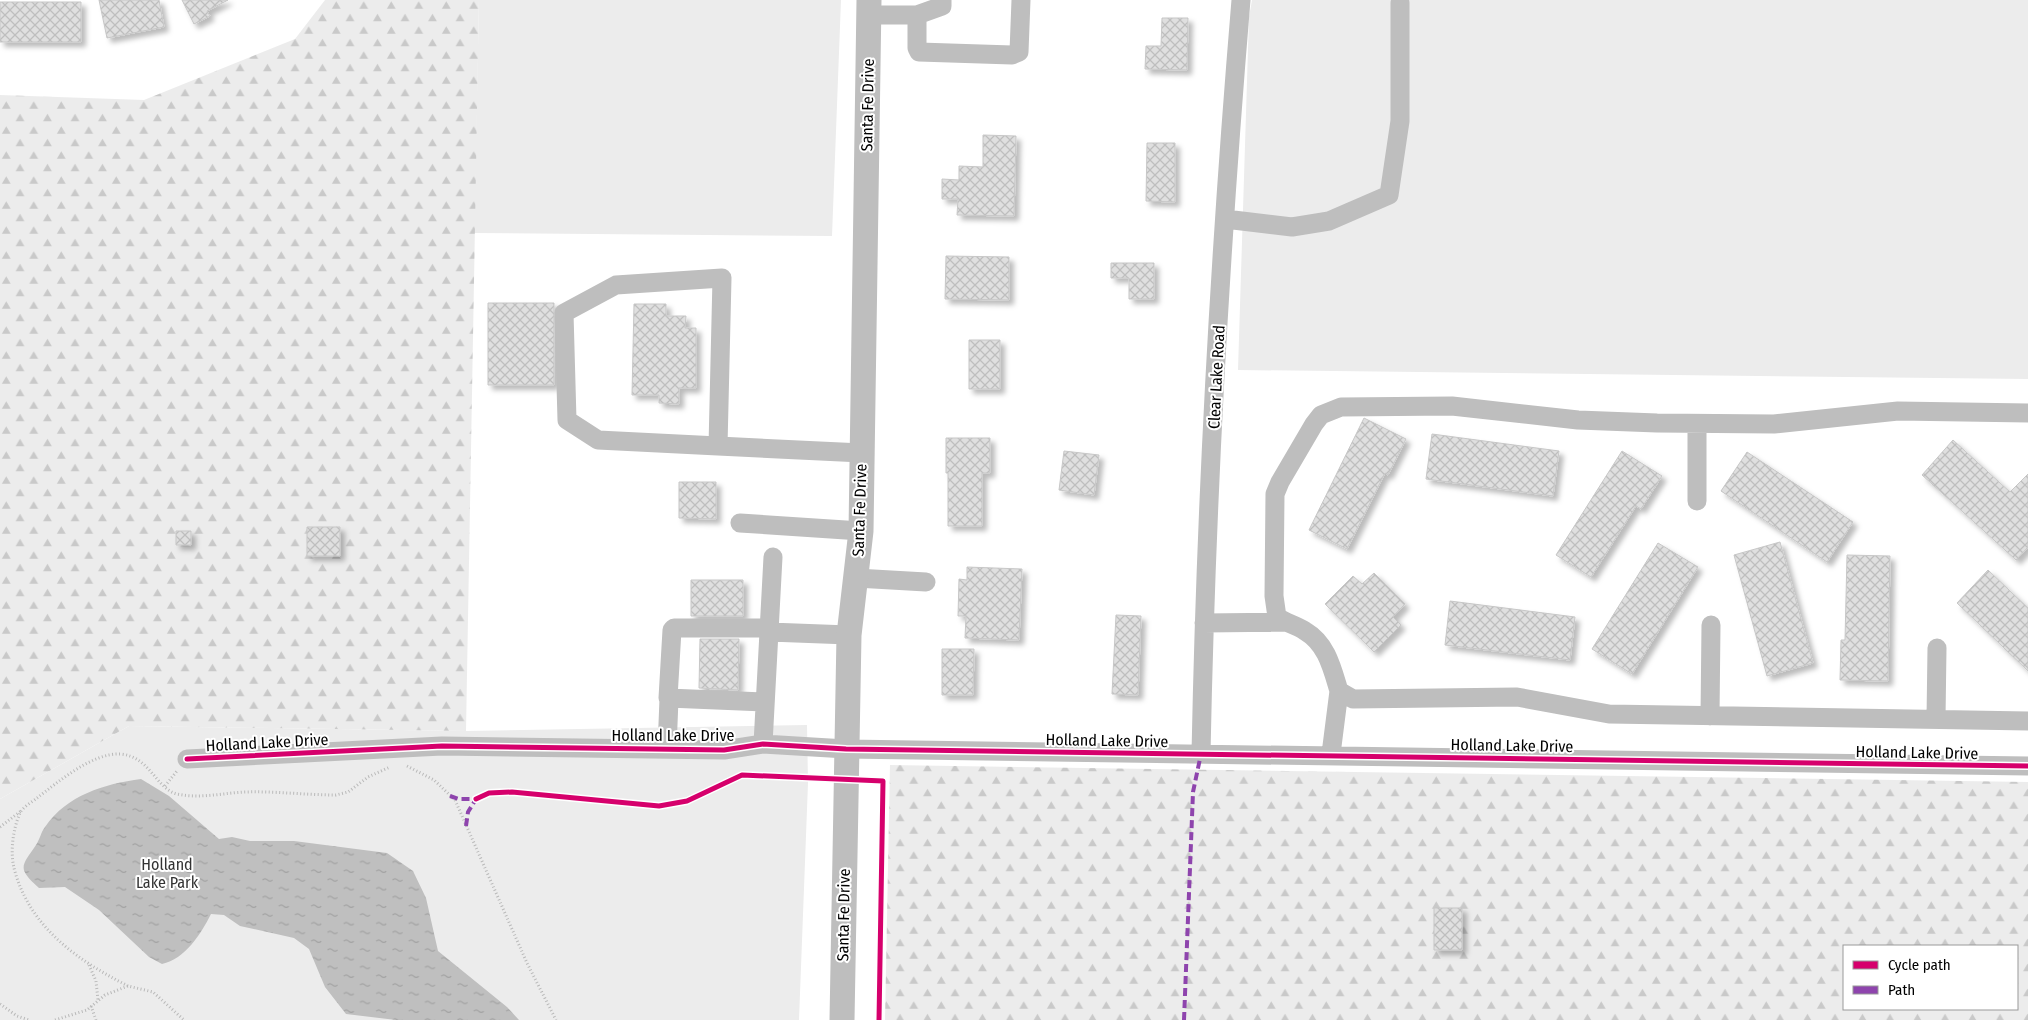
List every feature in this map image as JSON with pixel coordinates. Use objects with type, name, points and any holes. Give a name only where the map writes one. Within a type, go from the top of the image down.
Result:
[{"type":"main road","name":"Santa Fe Drive","points":[[842,1020],[849,634],[861,531],[869,7]]},
{"type":"street","points":[[869,7],[917,15],[942,6],[942,0]]},
{"type":"street","points":[[917,15],[917,48],[919,52],[1012,55],[1019,52],[1021,0]]},
{"type":"street","name":"Clear Lake Road","points":[[1201,754],[1204,624],[1225,219],[1241,0]]},
{"type":"street","points":[[1225,219],[1292,227],[1329,221],[1389,195],[1400,121],[1400,3]]},
{"type":"street","points":[[718,446],[722,278],[616,285],[564,313],[567,420],[598,440],[718,446],[862,453]]},
{"type":"street","points":[[1331,754],[1339,691],[1335,674],[1326,653],[1317,640],[1307,632],[1285,622],[1277,616],[1274,609],[1275,494],[1314,424],[1330,409],[1341,406],[1452,406],[1578,420],[1697,424],[1774,424],[1898,412],[2028,413]]},
{"type":"street","points":[[1697,424],[1697,501]]},
{"type":"street","points":[[740,523],[861,531]]},
{"type":"street","points":[[763,744],[773,558]]},
{"type":"street","points":[[856,578],[926,582]]},
{"type":"street","points":[[1204,624],[1285,622]]},
{"type":"street","points":[[1710,716],[1711,625]]},
{"type":"street","points":[[667,749],[672,630],[674,628],[849,634]]},
{"type":"street","points":[[1936,719],[1937,648]]},
{"type":"street","points":[[1339,691],[1353,698],[1517,697],[1609,714],[2028,721]]},
{"type":"street","points":[[669,699],[766,702]]},
{"type":"street","name":"Holland Lake Drive","points":[[187,759],[442,746],[724,750],[763,744],[846,749],[1331,754],[2028,766]]},
{"type":"path","points":[[0,827],[69,774],[106,756],[120,754],[134,757],[146,765],[170,790],[186,794],[222,795],[245,792],[336,795],[348,792],[368,777],[391,767],[407,766],[434,780],[455,800],[527,963],[556,1020]]},
{"type":"path","points":[[21,811],[13,836],[12,863],[19,889],[33,912],[55,939],[88,964],[128,986]]},
{"type":"path","points":[[88,964],[96,981],[98,1000]]},
{"type":"path","points":[[55,1020],[86,1010],[116,989],[128,986],[141,987],[152,992],[184,1020]]},
{"type":"path","points":[[0,1004],[17,1016],[29,1020]]},
{"type":"path","points":[[92,1006],[96,1020]]},
{"type":"green space","points":[[325,0],[479,0],[466,731],[129,726],[0,799],[0,95],[144,100],[295,39]]},
{"type":"green space","points":[[479,0],[841,0],[832,236],[474,233]]},
{"type":"green space","points":[[1252,0],[2028,0],[2028,379],[1238,370],[1249,17]]},
{"type":"green space","name":"Holland Lake Park","points":[[807,725],[808,783],[799,1020],[0,1020],[0,799],[129,726],[466,731]]},
{"type":"green space","points":[[890,765],[2028,782],[2028,1020],[885,1020]]},
{"type":"water","points":[[141,779],[169,796],[219,839],[232,837],[250,841],[294,841],[387,853],[413,871],[426,898],[438,951],[507,1007],[519,1020],[396,1020],[346,1014],[325,987],[309,949],[294,938],[240,926],[224,915],[211,914],[191,945],[178,957],[162,964],[149,957],[99,910],[65,887],[39,888],[27,876],[24,867],[27,858],[44,829],[64,807],[75,799],[100,788]]},
{"type":"building","points":[[99,0],[159,0],[164,27],[107,38]]},
{"type":"building","points":[[182,0],[228,0],[207,11],[210,16],[194,24]]},
{"type":"building","points":[[0,2],[81,2],[81,42],[0,42]]},
{"type":"building","points":[[1162,18],[1188,18],[1187,70],[1145,69],[1146,46],[1161,46]]},
{"type":"building","points":[[983,135],[1016,136],[1014,216],[957,215],[958,199],[942,199],[942,179],[959,180],[959,166],[983,167]]},
{"type":"building","points":[[1147,143],[1175,143],[1175,202],[1146,201]]},
{"type":"building","points":[[946,256],[1009,257],[1009,300],[945,299]]},
{"type":"building","points":[[1111,263],[1154,263],[1154,299],[1129,299],[1129,278],[1111,278]]},
{"type":"building","points":[[488,303],[554,303],[554,385],[488,385]]},
{"type":"building","points":[[634,304],[666,304],[666,316],[686,316],[685,328],[696,328],[696,388],[679,388],[679,404],[659,403],[659,395],[632,395]]},
{"type":"building","points":[[969,340],[1000,340],[1000,389],[969,389]]},
{"type":"building","points":[[1364,418],[1406,439],[1388,475],[1385,473],[1347,549],[1309,530]]},
{"type":"building","points":[[1432,434],[1559,451],[1553,496],[1426,479]]},
{"type":"building","points":[[946,438],[990,438],[990,473],[982,473],[982,526],[948,526]]},
{"type":"building","points":[[1953,440],[2010,492],[2028,474],[2028,547],[2016,560],[1922,475]]},
{"type":"building","points":[[1064,451],[1099,455],[1094,495],[1059,490]]},
{"type":"building","points":[[1622,451],[1662,476],[1641,509],[1636,506],[1591,577],[1556,555]]},
{"type":"building","points":[[1747,452],[1853,522],[1827,562],[1721,491]]},
{"type":"building","points":[[679,482],[716,482],[716,519],[679,518]]},
{"type":"building","points":[[307,527],[340,527],[340,556],[307,556]]},
{"type":"building","points":[[176,531],[191,531],[191,545],[176,545]]},
{"type":"building","points":[[1780,542],[1813,663],[1767,676],[1734,555]]},
{"type":"building","points":[[1658,543],[1698,567],[1632,674],[1592,649]]},
{"type":"building","points":[[1847,555],[1890,556],[1888,681],[1840,680],[1841,640],[1845,640]]},
{"type":"building","points":[[967,567],[1022,569],[1019,640],[965,638],[966,616],[958,616],[959,579],[967,580]]},
{"type":"building","points":[[1988,570],[2028,608],[2028,671],[1957,603]]},
{"type":"building","points":[[1374,573],[1405,604],[1393,617],[1401,625],[1374,652],[1325,604],[1353,576],[1362,584]]},
{"type":"building","points":[[691,580],[743,580],[743,616],[691,616]]},
{"type":"building","points":[[1450,601],[1575,617],[1570,660],[1445,645]]},
{"type":"building","points":[[1116,615],[1141,616],[1138,695],[1112,694]]},
{"type":"building","points":[[700,639],[739,639],[738,690],[699,688]]},
{"type":"building","points":[[942,649],[974,649],[973,695],[942,695]]},
{"type":"building","points":[[1434,908],[1462,908],[1462,950],[1434,950]]},
{"type":"marked path","points":[[1184,1020],[1193,792],[1201,754]]},
{"type":"marked path","points":[[450,796],[459,799],[476,799],[468,812],[466,826]]},
{"type":"cycle path","points":[[187,759],[442,746],[724,750],[763,744],[846,749],[2028,766]]},
{"type":"cycle path","points":[[476,799],[489,793],[512,792],[659,806],[687,801],[742,775],[883,781],[879,1020]]}]
